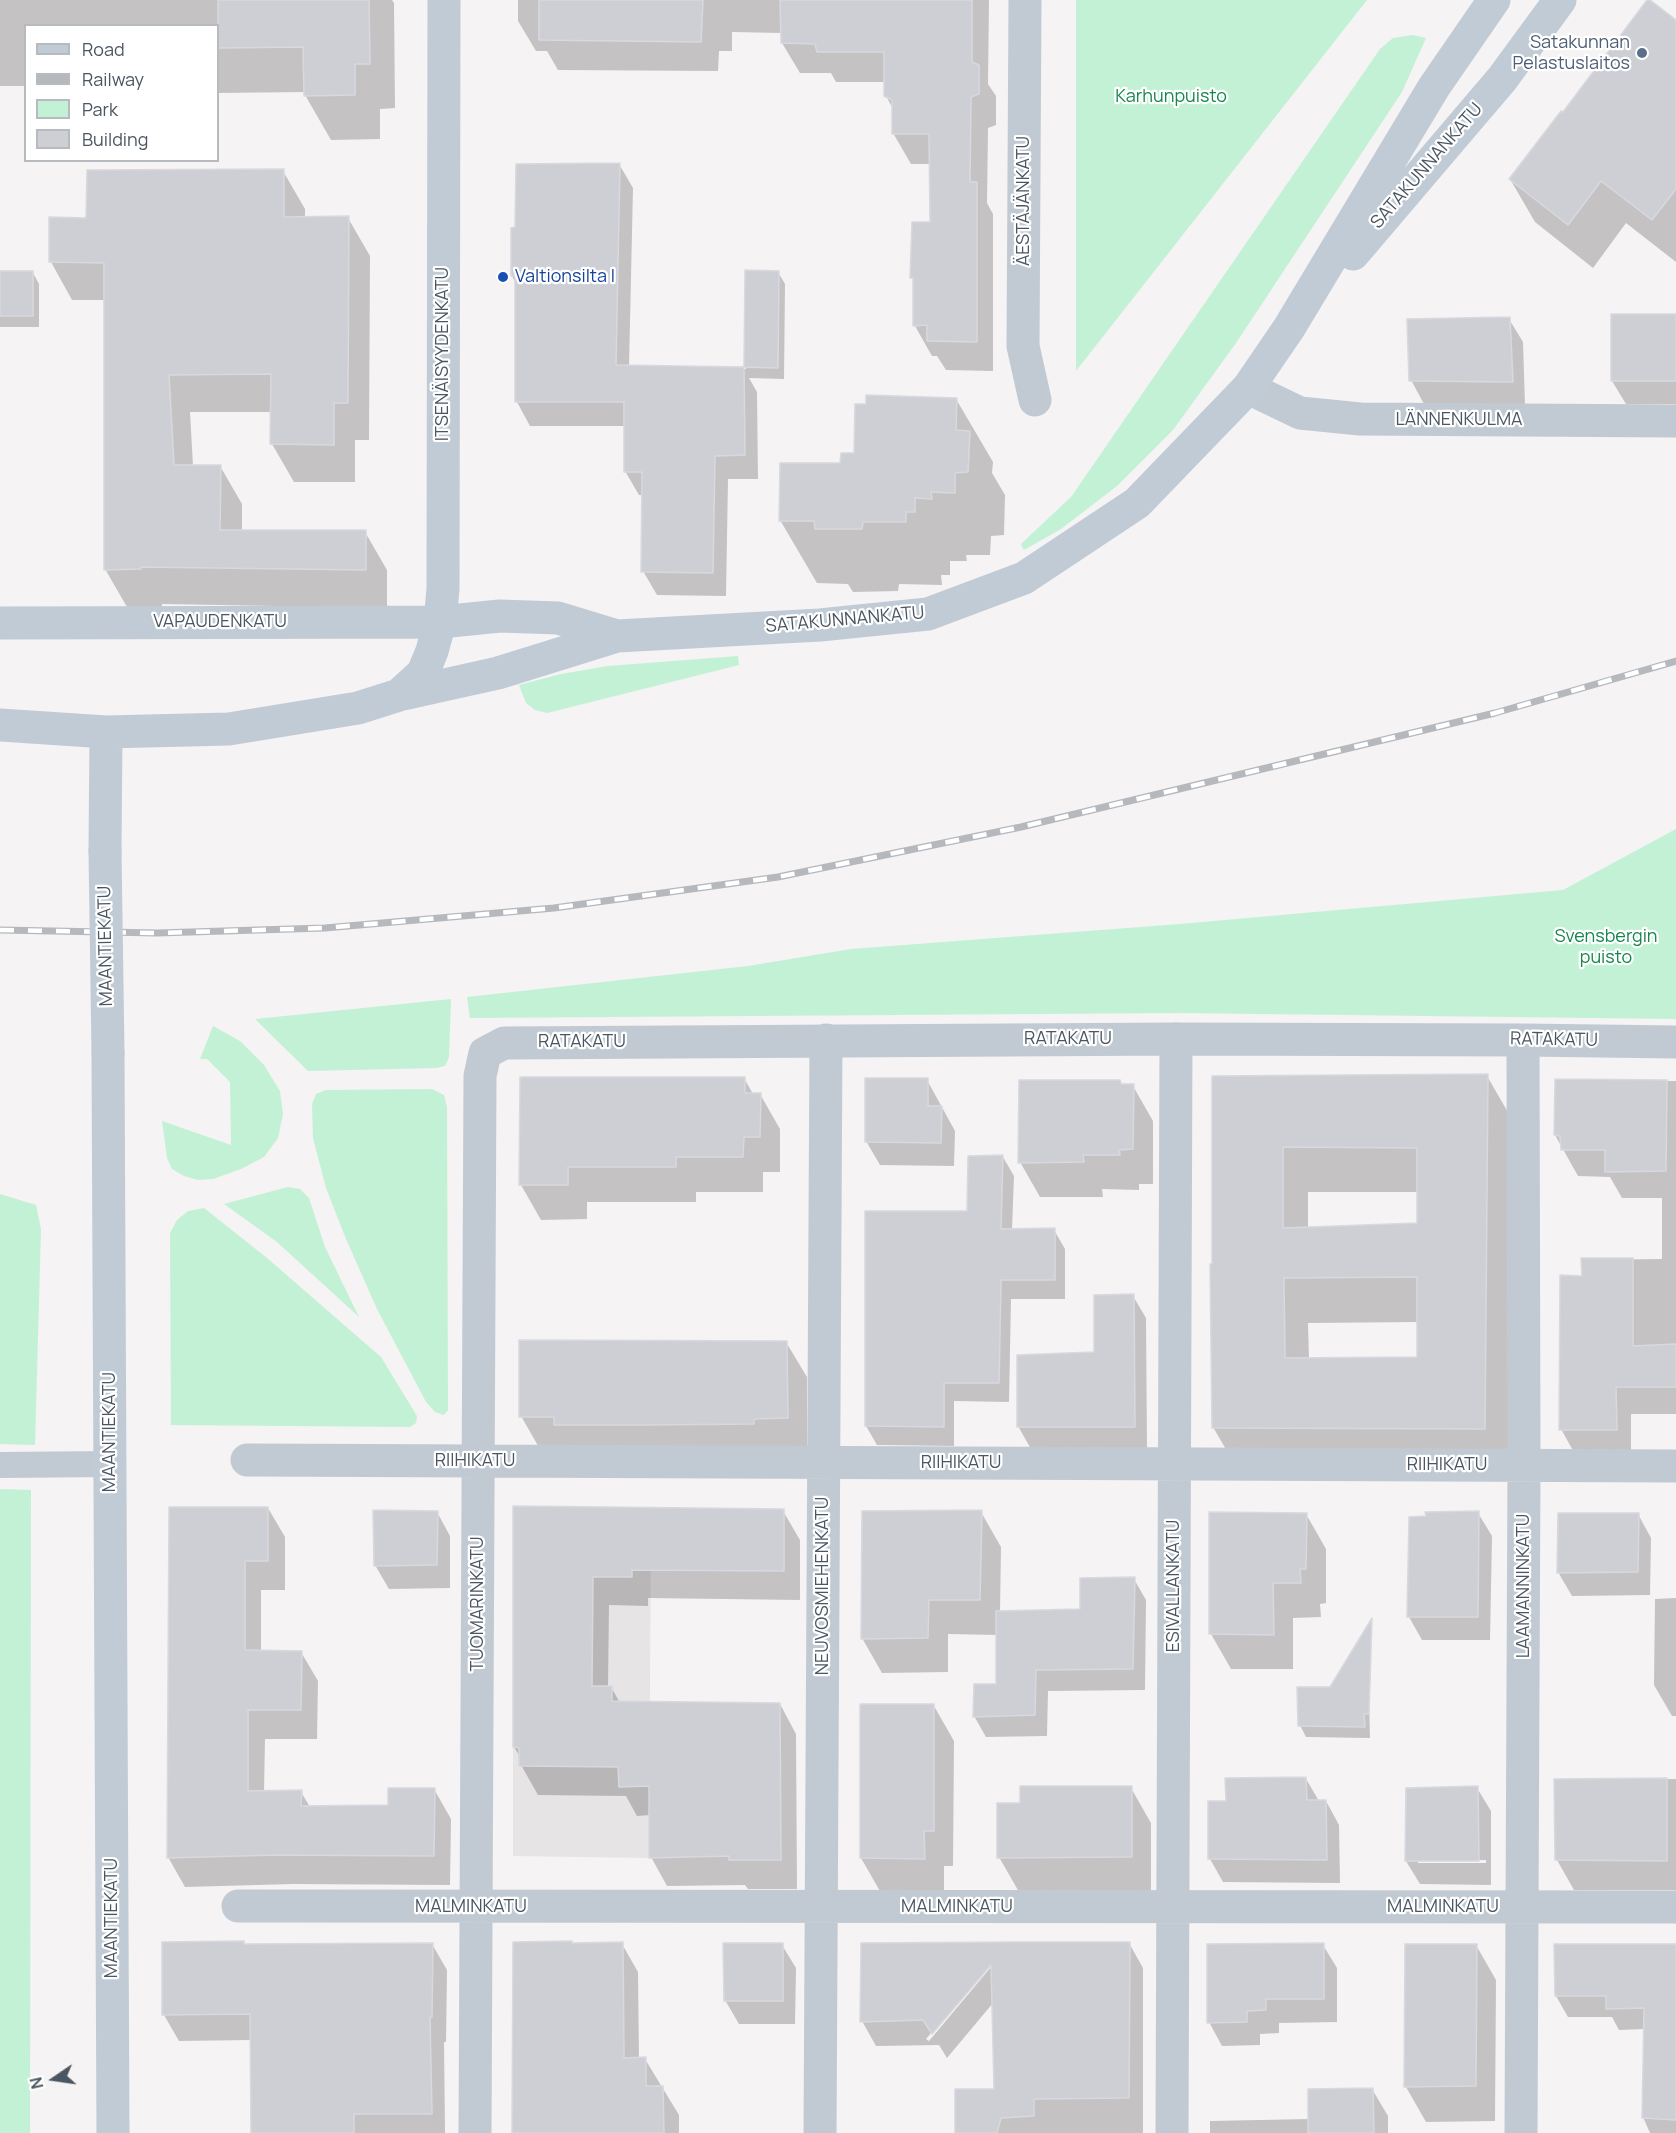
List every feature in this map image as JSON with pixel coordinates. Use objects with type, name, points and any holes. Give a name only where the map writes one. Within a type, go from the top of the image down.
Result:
[{"type":"main road","name":"ITSENÄISYYDENKATU","points":[[399,695],[423,674],[440,622],[443,589],[444,0]]},
{"type":"main road","name":"SATAKUNNANKATU","points":[[399,695],[498,673],[616,636],[820,625],[928,614],[1024,579],[1137,503],[1248,388],[1289,328],[1434,87],[1494,0]]},
{"type":"main road","name":"SATAKUNNANKATU","points":[[1289,328],[1502,79],[1560,0]]},
{"type":"main road","name":"SATAKUNNANKATU","points":[[440,622],[500,616],[558,618],[616,636]]},
{"type":"main road","name":"VAPAUDENKATU","points":[[0,622],[440,622]]},
{"type":"main road","points":[[0,725],[106,732],[229,729],[358,708],[399,695]]},
{"type":"main road","name":"MAANTIEKATU","points":[[106,732],[113,2133]]},
{"type":"street","name":"ÄESTÄJÄNKATU","points":[[1025,0],[1023,346],[1035,400]]},
{"type":"street","name":"LÄNNENKULMA","points":[[1248,388],[1300,413],[1360,419],[1676,421]]},
{"type":"street","name":"RATAKATU","points":[[480,1076],[485,1053],[504,1042],[1176,1039],[1676,1042]]},
{"type":"street","name":"ESIVALLANKATU","points":[[1172,2133],[1176,1039]]},
{"type":"street","name":"NEUVOSMIEHENKATU","points":[[820,2133],[826,1040]]},
{"type":"street","name":"LAAMANNINKATU","points":[[1521,2133],[1523,1040]]},
{"type":"street","name":"TUOMARINKATU","points":[[475,2133],[480,1076]]},
{"type":"street","name":"RIIHIKATU","points":[[247,1460],[1676,1466]]},
{"type":"street","name":"MALMINKATU","points":[[238,1906],[1676,1907]]},
{"type":"lane","points":[[0,1464],[110,1464]]},
{"type":"shaded area","points":[[513,1506],[651,1509],[649,1858],[513,1856]]},
{"type":"green space","name":"Karhunpuisto","points":[[1076,0],[1367,0],[1076,371]]},
{"type":"green space","points":[[1413,35],[1426,38],[1402,92],[1236,343],[1173,430],[1117,486],[1061,529],[1024,550],[1021,544],[1071,497],[1380,49],[1393,38]]},
{"type":"green space","points":[[738,656],[739,665],[547,713],[535,710],[526,703],[519,685],[561,674],[608,666]]},
{"type":"green space","name":"Svensbergin puisto","points":[[1676,829],[1676,1019],[1178,1013],[470,1018],[467,997],[748,966],[851,949],[1180,924],[1563,890]]},
{"type":"green space","points":[[451,999],[449,1057],[445,1066],[436,1068],[308,1071],[255,1019]]},
{"type":"green space","points":[[213,1026],[240,1041],[264,1065],[280,1091],[283,1114],[278,1138],[264,1157],[241,1169],[213,1179],[198,1180],[172,1169],[167,1158],[162,1121],[231,1145],[230,1082],[207,1059],[200,1059]]},
{"type":"green space","points":[[432,1089],[444,1095],[447,1107],[448,1410],[444,1415],[435,1412],[426,1402],[377,1309],[326,1188],[313,1138],[312,1104],[316,1094],[326,1090]]},
{"type":"green space","points":[[288,1187],[300,1189],[309,1198],[325,1247],[359,1317],[277,1242],[224,1204]]},
{"type":"green space","points":[[0,1194],[36,1205],[41,1229],[35,1445],[0,1444]]},
{"type":"green space","points":[[204,1208],[267,1258],[381,1357],[417,1416],[416,1423],[410,1427],[171,1425],[170,1233],[177,1220],[188,1211]]},
{"type":"green space","points":[[0,1489],[31,1490],[30,2133],[0,2133]]},
{"type":"building","points":[[218,0],[369,0],[370,64],[355,64],[355,95],[304,96],[303,47],[219,48]]},
{"type":"building","points":[[539,0],[703,0],[701,42],[539,40]]},
{"type":"building","points":[[780,0],[972,0],[972,62],[979,65],[979,94],[971,97],[970,182],[977,182],[977,342],[927,341],[927,325],[913,326],[913,278],[910,278],[912,222],[930,222],[929,134],[892,134],[892,100],[884,96],[884,52],[817,52],[815,44],[781,43]]},
{"type":"building","points":[[1647,0],[1676,20],[1676,189],[1652,220],[1601,181],[1568,225],[1509,179],[1561,111],[1563,112]]},
{"type":"building","points":[[620,163],[616,365],[744,367],[745,455],[715,456],[713,573],[641,572],[642,472],[624,472],[624,402],[515,402],[515,276],[511,276],[511,228],[515,227],[516,164]]},
{"type":"building","points":[[284,169],[284,217],[349,216],[348,403],[334,403],[334,445],[270,444],[271,374],[169,375],[174,465],[221,465],[220,530],[366,530],[366,570],[141,567],[141,569],[104,570],[104,263],[49,262],[49,217],[86,218],[87,170]]},
{"type":"building","points":[[745,270],[779,271],[778,368],[744,367]]},
{"type":"building","points":[[0,271],[33,271],[33,316],[0,316]]},
{"type":"building","points":[[1611,314],[1676,314],[1676,381],[1611,381]]},
{"type":"building","points":[[1510,317],[1513,382],[1409,381],[1407,319]]},
{"type":"building","points":[[866,395],[957,398],[956,430],[970,431],[968,472],[955,473],[955,493],[931,492],[932,499],[915,498],[915,512],[906,512],[906,522],[863,522],[862,529],[815,529],[814,521],[779,521],[780,463],[840,463],[841,453],[854,453],[855,404],[866,404]]},
{"type":"building","points":[[1488,1074],[1485,1429],[1212,1428],[1210,1264],[1212,1264],[1212,1076]],"holes":[[[1283,1147],[1417,1148],[1417,1223],[1283,1228]],[[1417,1277],[1417,1357],[1285,1358],[1284,1278]]]},
{"type":"building","points":[[520,1077],[745,1077],[745,1093],[761,1093],[760,1137],[744,1137],[743,1157],[676,1157],[676,1167],[568,1167],[568,1185],[519,1185]]},
{"type":"building","points":[[865,1078],[928,1078],[928,1106],[942,1106],[941,1143],[865,1142]]},
{"type":"building","points":[[1555,1079],[1667,1080],[1666,1171],[1605,1172],[1605,1150],[1561,1150],[1560,1136],[1554,1135]]},
{"type":"building","points":[[1019,1080],[1120,1080],[1121,1084],[1134,1084],[1133,1149],[1119,1150],[1120,1155],[1083,1155],[1084,1162],[1018,1163]]},
{"type":"building","points":[[1003,1155],[1001,1229],[1055,1228],[1055,1280],[1001,1280],[999,1383],[944,1383],[944,1427],[865,1426],[865,1211],[967,1211],[968,1156]]},
{"type":"building","points":[[1581,1258],[1633,1258],[1633,1346],[1676,1344],[1676,1387],[1616,1387],[1617,1430],[1559,1430],[1560,1275],[1582,1276]]},
{"type":"building","points":[[1134,1294],[1135,1427],[1017,1427],[1017,1355],[1094,1352],[1094,1295]]},
{"type":"building","points":[[519,1340],[787,1341],[788,1418],[754,1419],[754,1424],[554,1425],[554,1417],[519,1417]]},
{"type":"building","points":[[513,1506],[784,1509],[784,1571],[632,1570],[632,1577],[593,1577],[592,1686],[612,1686],[612,1701],[780,1703],[781,1860],[729,1860],[729,1856],[649,1858],[649,1786],[619,1787],[618,1767],[519,1766],[519,1748],[513,1747]]},
{"type":"building","points":[[169,1507],[268,1507],[268,1561],[245,1561],[245,1650],[302,1651],[301,1710],[248,1710],[248,1791],[302,1790],[301,1806],[388,1805],[388,1788],[435,1788],[434,1856],[275,1855],[167,1858]]},
{"type":"building","points":[[373,1510],[438,1511],[437,1565],[374,1566]]},
{"type":"building","points":[[982,1510],[980,1600],[929,1600],[928,1638],[861,1639],[862,1511]]},
{"type":"building","points":[[1479,1511],[1478,1617],[1407,1617],[1409,1517],[1426,1516],[1425,1512]]},
{"type":"building","points":[[1209,1512],[1307,1513],[1306,1569],[1300,1569],[1301,1583],[1273,1583],[1274,1635],[1209,1634]]},
{"type":"building","points":[[1558,1513],[1639,1513],[1638,1572],[1557,1573]]},
{"type":"building","points":[[1135,1577],[1133,1669],[1036,1670],[1035,1715],[973,1717],[974,1684],[996,1684],[996,1611],[1080,1609],[1080,1578]]},
{"type":"building","points":[[1372,1618],[1369,1714],[1364,1714],[1365,1727],[1298,1726],[1297,1687],[1330,1687]]},
{"type":"building","points":[[860,1704],[934,1704],[934,1831],[924,1831],[925,1859],[860,1858]]},
{"type":"building","points":[[1306,1777],[1307,1800],[1326,1800],[1327,1860],[1208,1859],[1208,1801],[1226,1801],[1225,1778]]},
{"type":"building","points":[[1667,1778],[1667,1861],[1555,1860],[1554,1779]]},
{"type":"building","points":[[1020,1786],[1132,1786],[1132,1857],[997,1858],[997,1803],[1020,1803]]},
{"type":"building","points":[[1478,1786],[1479,1861],[1405,1861],[1406,1788]]},
{"type":"building","points":[[244,1941],[244,1944],[433,1943],[432,2017],[430,2017],[432,2114],[354,2114],[354,2133],[251,2133],[250,2014],[162,2015],[162,1942]]},
{"type":"building","points":[[572,1941],[572,1943],[623,1942],[624,2058],[646,2057],[646,2086],[663,2086],[664,2133],[512,2133],[513,1942]]},
{"type":"building","points":[[1130,1942],[1129,2098],[1034,2099],[1034,2116],[1001,2118],[997,2133],[955,2133],[955,2089],[994,2089],[991,1965],[932,2034],[923,2020],[860,2022],[861,1943]]},
{"type":"building","points":[[723,1943],[783,1943],[783,2001],[724,2001]]},
{"type":"building","points":[[1324,1943],[1324,1999],[1266,1999],[1266,2010],[1247,2011],[1247,2022],[1207,2023],[1207,1944]]},
{"type":"building","points":[[1405,1944],[1477,1944],[1476,2086],[1404,2087]]},
{"type":"building","points":[[1554,1944],[1676,1944],[1676,2120],[1642,2118],[1644,2008],[1606,2009],[1606,1996],[1555,1996]]},
{"type":"building","points":[[1373,2088],[1374,2133],[1308,2133],[1308,2089]]},
{"type":"railway","points":[[0,930],[157,933],[325,928],[554,908],[778,877],[1021,827],[1495,713],[1676,661]]},
{"type":"place","name":"Satakunnan Pelastuslaitos","points":[[1642,53]]},
{"type":"place","name":"Valtionsilta I","points":[[503,277]]}]
